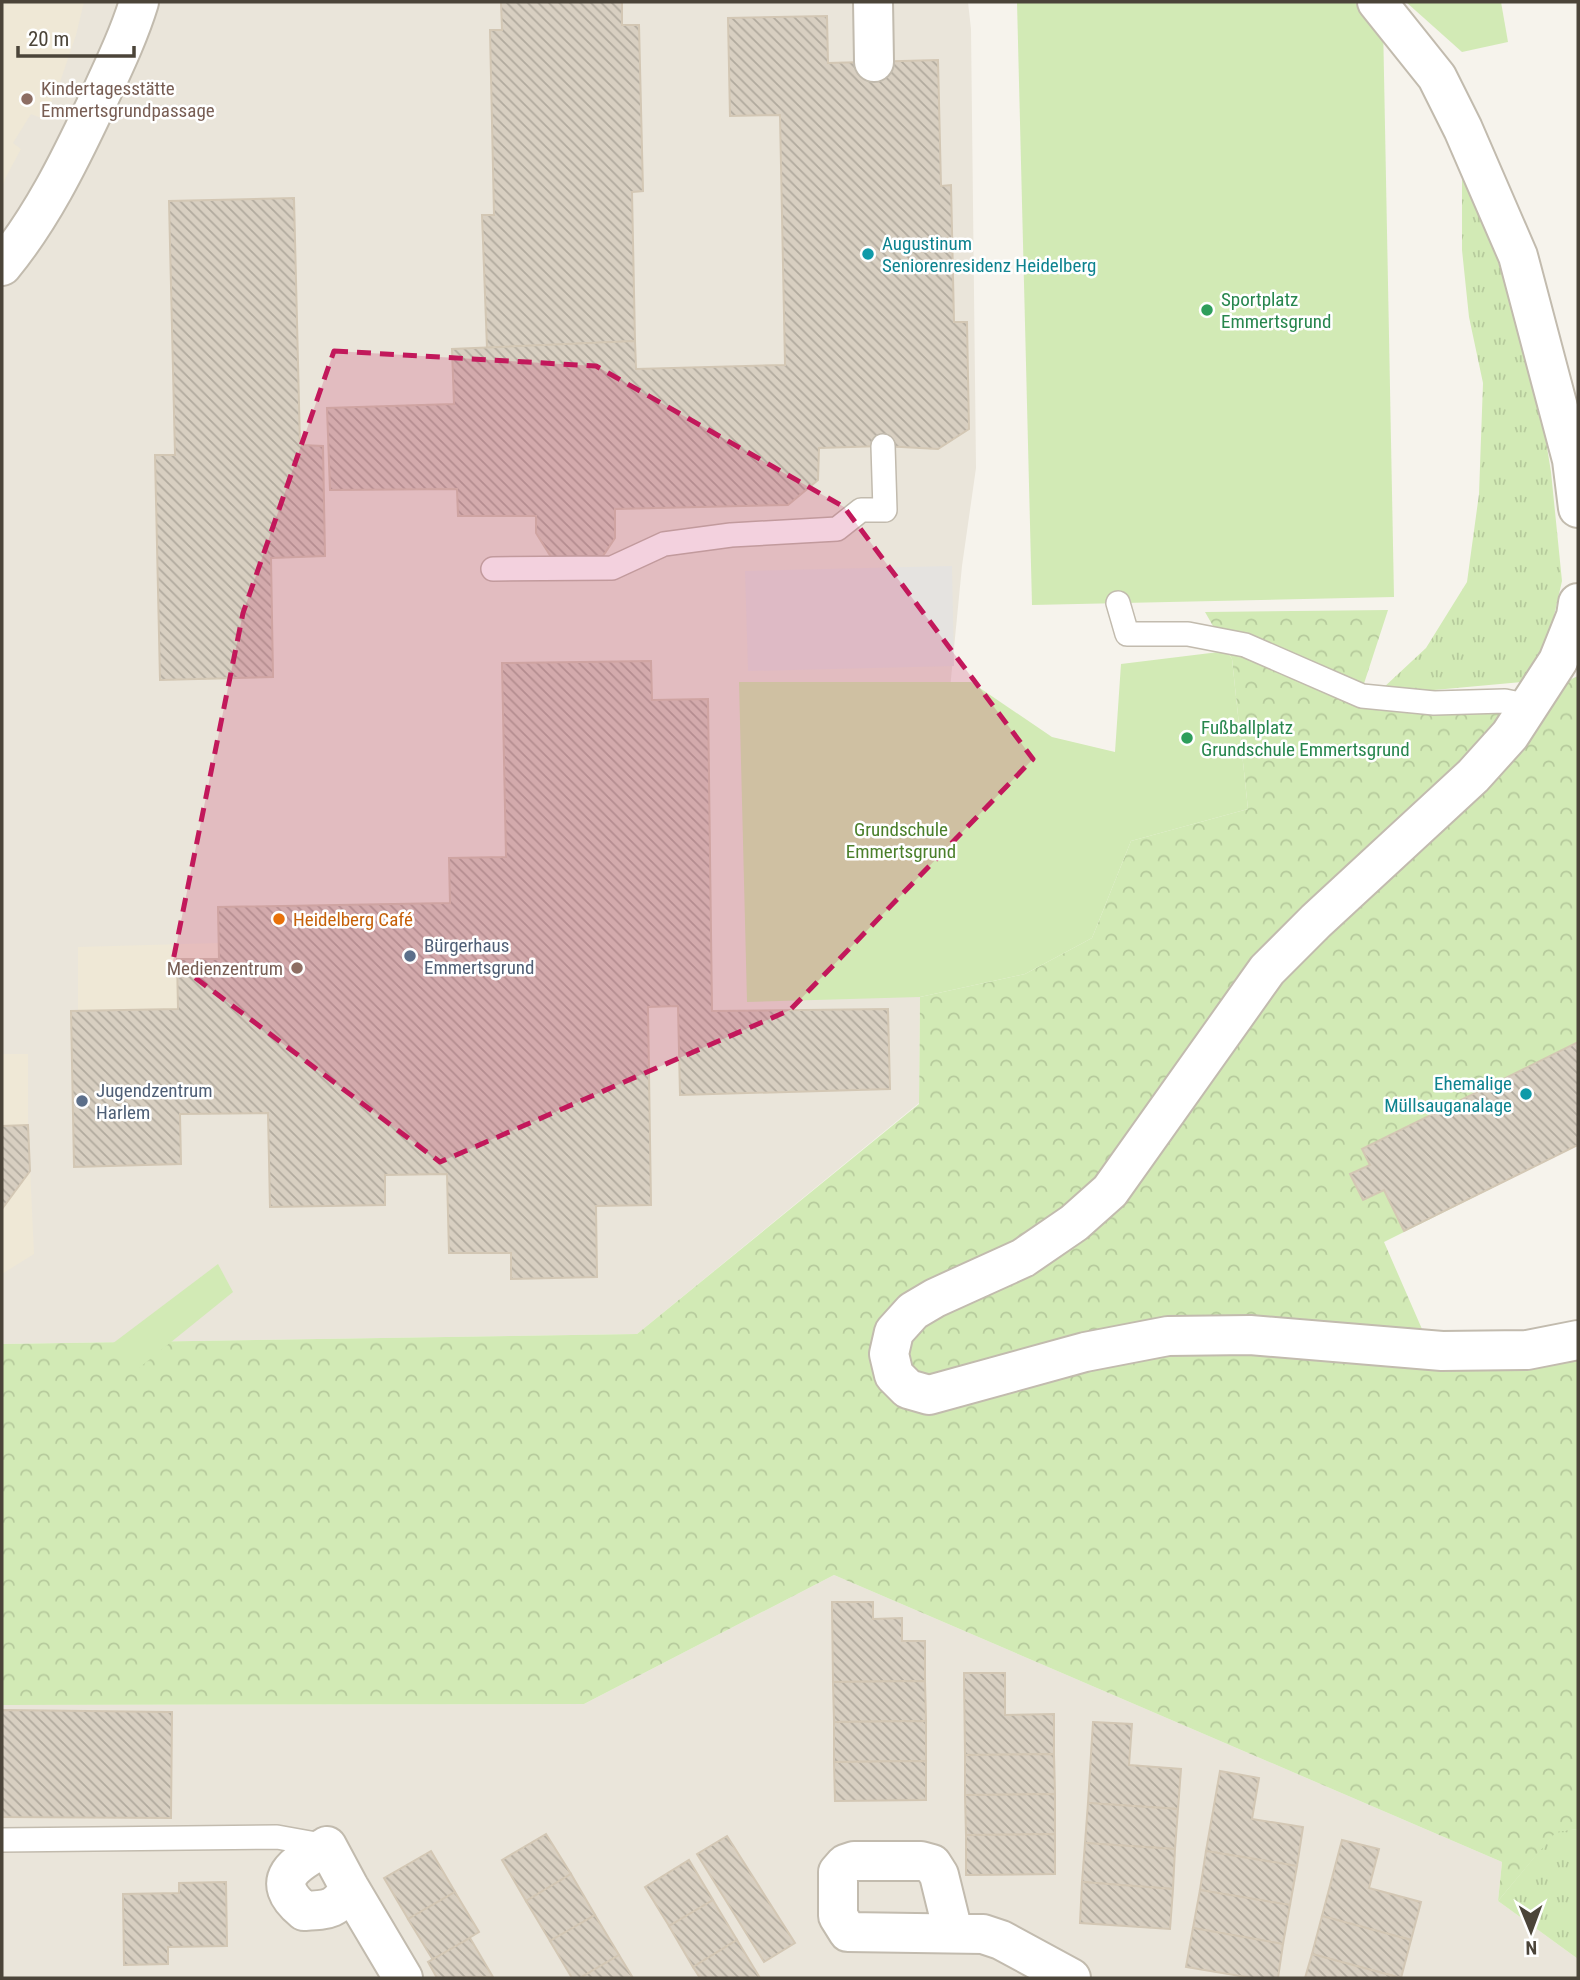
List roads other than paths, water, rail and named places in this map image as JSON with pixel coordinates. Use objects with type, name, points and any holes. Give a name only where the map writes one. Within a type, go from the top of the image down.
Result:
[{"type":"street","points":[[2,266],[55,186],[118,59],[139,2]]},
{"type":"street","points":[[873,2],[874,62]]},
{"type":"street","points":[[1377,2],[1437,77],[1463,129],[1518,256],[1572,460],[1578,508]]},
{"type":"street","points":[[1578,603],[1576,616],[1558,661],[1510,735],[1473,776],[1267,970],[1110,1191],[1074,1223],[1023,1258],[935,1298],[914,1311],[894,1332],[889,1354],[894,1376],[908,1390],[929,1395],[1085,1352],[1168,1336],[1250,1335],[1442,1351],[1527,1350],[1578,1340]]},
{"type":"street","points":[[349,1887],[342,1902],[326,1910],[303,1911],[293,1902],[287,1888],[289,1872],[300,1860],[327,1846],[404,1978]]},
{"type":"street","points":[[953,1933],[984,1934],[1001,1940],[1071,1978]]},
{"type":"lane","points":[[493,569],[612,568],[664,544],[731,535],[837,529],[861,510],[885,510],[883,446]]},
{"type":"lane","points":[[1118,603],[1127,634],[1188,635],[1245,645],[1362,696],[1434,703],[1504,701],[1530,706]]},
{"type":"lane","points":[[2,1840],[277,1837],[327,1846]]},
{"type":"place","name":"Kindertagesstätte Emmertsgrundpassage","points":[[27,99]]},
{"type":"place","name":"Augustinum Seniorenresidenz Heidelberg","points":[[868,254]]},
{"type":"place","name":"Sportplatz Emmertsgrund","points":[[1207,310]]},
{"type":"place","name":"Fußballplatz Grundschule Emmertsgrund","points":[[1187,738]]},
{"type":"place","name":"Heidelberg Café","points":[[279,919]]},
{"type":"place","name":"Bürgerhaus Emmertsgrund","points":[[410,956]]},
{"type":"place","name":"Medienzentrum","points":[[297,968]]},
{"type":"place","name":"Ehemalige Müllsauganalage","points":[[1526,1094]]},
{"type":"place","name":"Jugendzentrum Harlem","points":[[82,1101]]},
{"type":"park label","name":"Grundschule Emmertsgrund","points":[[901,840]]}]
